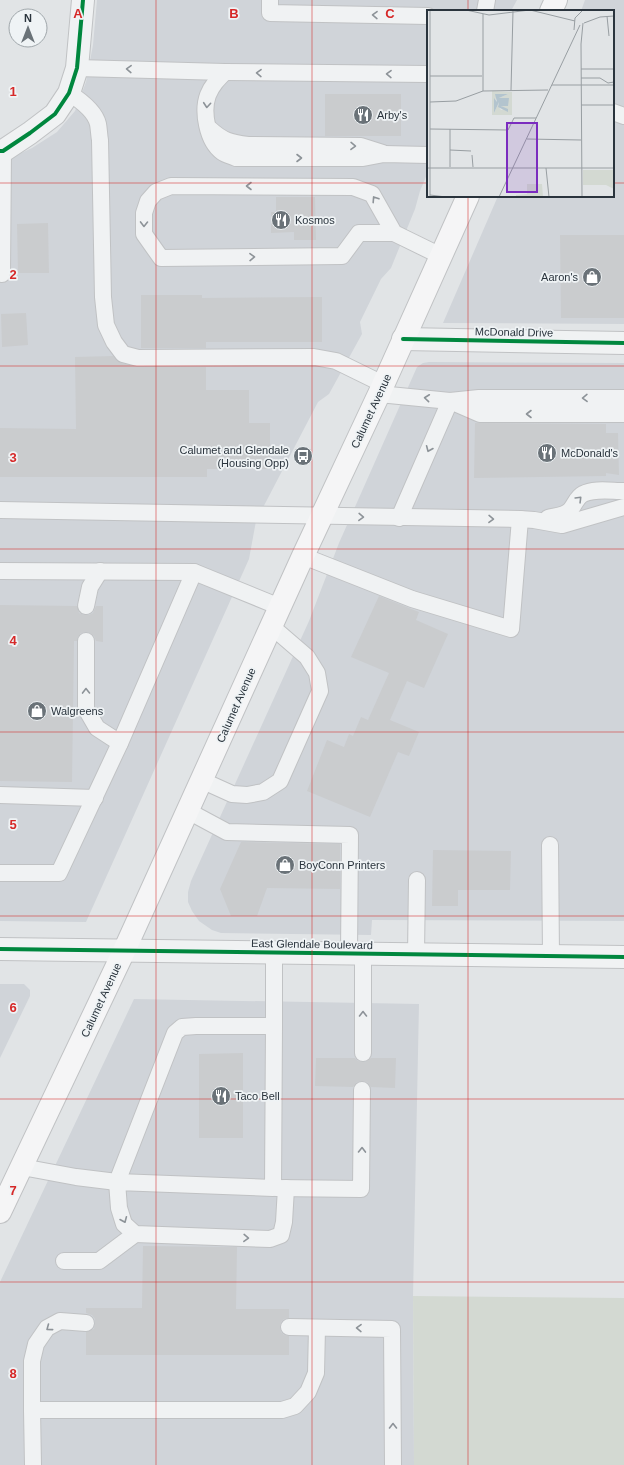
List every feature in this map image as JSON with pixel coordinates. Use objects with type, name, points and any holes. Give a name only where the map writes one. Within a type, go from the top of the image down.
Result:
[{"type":"main road","points":[[551,10],[556,0]]},
{"type":"main road","name":"Calumet Avenue","points":[[0,1212],[124,951],[468,197]]},
{"type":"street","points":[[2,151],[30,133],[55,114],[69,93],[76,68],[83,0]]},
{"type":"street","name":"McDonald Drive","points":[[404,339],[624,343]]},
{"type":"street","name":"East Glendale Boulevard","points":[[0,949],[624,957]]},
{"type":"lane","points":[[270,0],[270,13],[427,16]]},
{"type":"lane","points":[[485,10],[487,0]]},
{"type":"lane","points":[[76,68],[225,72],[427,74]]},
{"type":"lane","points":[[225,72],[214,84],[208,96],[206,110],[207,127],[212,141],[222,152],[236,158],[363,158],[384,154],[427,155]]},
{"type":"lane","points":[[69,93],[80,100],[98,122],[100,140],[103,297],[106,325],[114,342],[123,354],[138,358],[314,357],[336,361],[381,389],[450,401],[480,414],[624,414]]},
{"type":"lane","points":[[614,112],[624,116]]},
{"type":"lane","points":[[2,151],[2,274]]},
{"type":"lane","points":[[394,233],[372,194],[353,187],[171,186],[156,192],[148,201],[144,213],[144,234],[161,258],[342,256],[359,233],[394,233],[441,256]]},
{"type":"lane","points":[[450,401],[479,398],[624,398]]},
{"type":"lane","points":[[400,518],[450,401]]},
{"type":"lane","points":[[0,510],[527,520],[563,515],[570,511],[582,494],[594,491],[624,491]]},
{"type":"lane","points":[[527,520],[562,526],[624,507]]},
{"type":"lane","points":[[303,556],[412,599],[511,629],[527,520]]},
{"type":"lane","points":[[0,571],[194,572],[276,616],[307,656],[317,673],[320,691],[280,781],[263,792],[247,795],[232,794],[201,780]]},
{"type":"lane","points":[[86,606],[90,587],[100,571]]},
{"type":"lane","points":[[0,873],[59,873],[120,743],[194,572]]},
{"type":"lane","points":[[86,641],[86,709],[97,728],[120,743]]},
{"type":"lane","points":[[0,796],[95,798]]},
{"type":"lane","points":[[188,811],[227,832],[350,835],[363,1053]]},
{"type":"lane","points":[[550,844],[551,956]]},
{"type":"lane","points":[[416,954],[417,880]]},
{"type":"lane","points":[[64,1261],[99,1261],[135,1234],[270,1239],[280,1236],[284,1222],[279,1188],[274,1026],[274,953]]},
{"type":"lane","points":[[135,1234],[124,1224],[119,1208],[117,1182],[175,1033],[182,1027],[196,1026],[274,1026]]},
{"type":"lane","points":[[22,1167],[76,1177],[117,1182],[279,1188],[361,1189],[362,1090]]},
{"type":"lane","points":[[33,1465],[32,1361],[36,1344],[47,1328],[60,1321],[86,1323]]},
{"type":"lane","points":[[289,1327],[392,1329],[393,1465]]},
{"type":"lane","points":[[32,1410],[282,1410],[295,1406],[308,1392],[316,1373],[317,1328]]},
{"type":"shaded area","points":[[97,0],[517,0],[512,10],[427,10],[427,174],[415,209],[391,268],[381,279],[360,322],[362,334],[329,394],[318,402],[256,521],[249,559],[86,922],[0,921],[0,163],[32,148],[57,132],[75,111],[86,82],[93,45]]},
{"type":"shaded area","points":[[585,0],[624,0],[624,324],[443,323],[498,197],[614,197],[614,10],[581,10]]},
{"type":"shaded area","points":[[423,363],[624,363],[624,921],[372,920],[371,935],[221,933],[212,930],[199,921],[188,902],[188,892],[191,881],[309,621],[339,543],[417,367]]},
{"type":"shaded area","points":[[0,984],[24,984],[30,990],[30,996],[0,1058]]},
{"type":"shaded area","points":[[134,999],[419,1004],[413,1296],[414,1465],[0,1465],[0,1282]]},
{"type":"shaded area","points":[[413,1296],[624,1298],[624,1465],[414,1465]]},
{"type":"building","name":"Arby's","points":[[325,94],[401,94],[401,136],[325,136]]},
{"type":"building","name":"Kosmos","points":[[276,197],[315,197],[316,240],[294,240],[294,232],[271,233],[271,212],[276,212]]},
{"type":"building","points":[[48,223],[49,273],[18,273],[17,224]]},
{"type":"building","name":"Aaron's","points":[[560,235],[624,235],[624,318],[561,318]]},
{"type":"building","points":[[141,295],[202,295],[202,298],[322,297],[322,342],[206,342],[206,348],[141,348]]},
{"type":"building","points":[[26,313],[28,345],[2,347],[1,314]]},
{"type":"building","points":[[113,356],[121,363],[138,367],[206,367],[206,390],[249,390],[249,423],[270,423],[270,469],[207,469],[207,477],[0,477],[0,428],[76,429],[75,357]]},
{"type":"building","name":"McDonald's","points":[[475,423],[606,424],[606,433],[618,433],[619,475],[606,473],[606,476],[474,478]]},
{"type":"building","points":[[379,596],[419,612],[416,620],[448,634],[424,688],[407,681],[390,720],[419,732],[409,756],[398,752],[370,817],[307,791],[327,740],[344,747],[349,734],[353,736],[361,717],[368,720],[389,673],[351,657]]},
{"type":"building","name":"Walgreens","points":[[0,605],[77,606],[79,613],[84,615],[93,613],[96,606],[103,606],[103,642],[96,641],[94,636],[86,632],[81,633],[77,641],[74,641],[72,782],[0,781]]},
{"type":"building","name":"BoyConn Printers","points":[[241,842],[340,844],[340,889],[267,888],[257,916],[231,916],[220,889]]},
{"type":"building","points":[[433,850],[511,851],[510,890],[458,890],[458,906],[432,906]]},
{"type":"building","name":"Taco Bell","points":[[243,1053],[243,1138],[199,1138],[199,1054]]},
{"type":"building","points":[[316,1058],[355,1058],[358,1061],[363,1062],[371,1058],[396,1058],[395,1088],[371,1087],[367,1082],[362,1081],[357,1082],[353,1087],[315,1086]]},
{"type":"building","points":[[143,1246],[237,1247],[236,1309],[289,1309],[289,1318],[284,1319],[281,1322],[280,1327],[281,1332],[284,1335],[289,1336],[289,1355],[86,1355],[86,1332],[94,1329],[95,1319],[92,1315],[86,1313],[86,1308],[142,1308]]},
{"type":"cycle path","points":[[0,151],[3,151],[30,133],[55,114],[69,93],[77,68],[83,0]]},
{"type":"cycle path","points":[[403,339],[624,343]]},
{"type":"cycle path","points":[[0,949],[624,957]]},
{"type":"place","name":"Arby's","points":[[363,115]]},
{"type":"place","name":"Kosmos","points":[[281,220]]},
{"type":"place","name":"Aaron's","points":[[592,277]]},
{"type":"place","name":"McDonald's","points":[[547,453]]},
{"type":"place","name":"Calumet and Glendale (Housing Opp)","points":[[303,456]]},
{"type":"place","name":"Walgreens","points":[[37,711]]},
{"type":"place","name":"BoyConn Printers","points":[[285,865]]},
{"type":"place","name":"Taco Bell","points":[[221,1096]]}]
